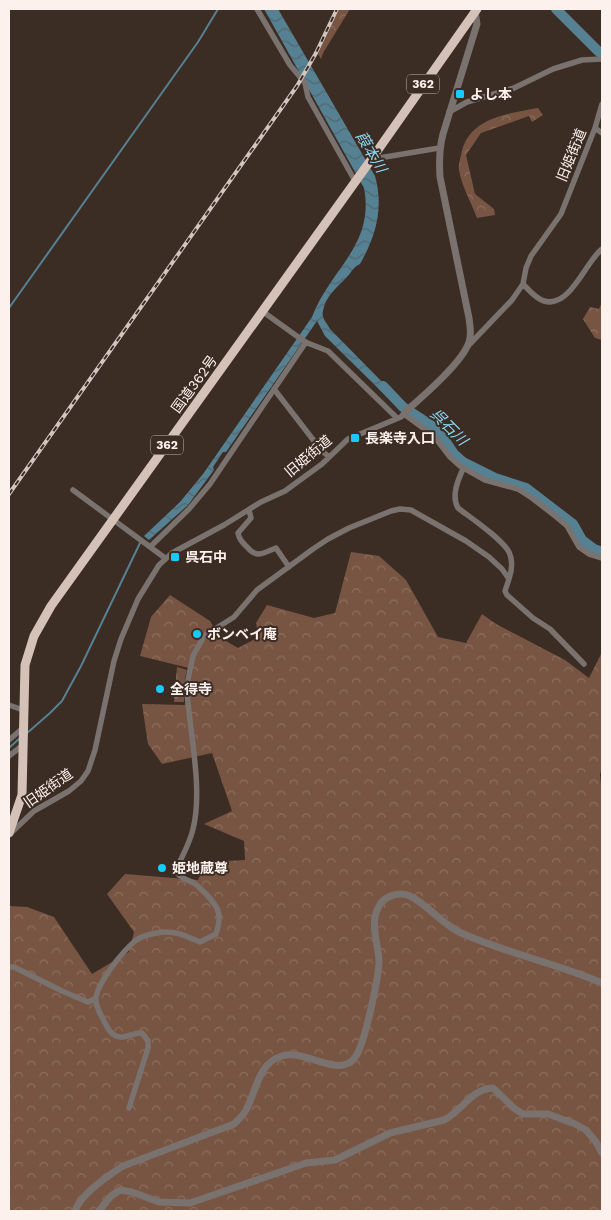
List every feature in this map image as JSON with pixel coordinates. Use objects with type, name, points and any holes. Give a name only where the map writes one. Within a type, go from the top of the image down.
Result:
[{"type":"highway","name":"国道362号","points":[[9,834],[22,795],[25,665],[34,636],[51,606],[372,159],[476,10]]},
{"type":"street","points":[[257,9],[290,65],[300,74],[305,83],[308,96],[356,180]]},
{"type":"street","points":[[467,348],[471,331],[440,177],[439,148],[477,24],[476,10]]},
{"type":"street","points":[[450,112],[467,102],[514,88],[552,69],[582,60],[602,59]]},
{"type":"street","name":"旧姫街道","points":[[9,834],[34,812],[69,792],[81,781],[88,771],[95,750],[114,661],[121,639],[138,599],[156,568],[166,558],[285,491],[309,475],[348,439],[405,413],[462,356],[467,348],[512,300],[523,284],[526,268],[531,256],[561,214],[595,128],[602,104]]},
{"type":"street","points":[[595,128],[602,133]]},
{"type":"street","points":[[372,159],[439,148]]},
{"type":"street","points":[[523,284],[544,301],[551,302],[557,300],[577,284],[595,256],[602,249]]},
{"type":"street","points":[[262,311],[306,342],[328,351],[397,418]]},
{"type":"street","points":[[150,546],[189,509],[210,484],[306,342]]},
{"type":"street","points":[[274,390],[321,450],[329,457]]},
{"type":"street","points":[[405,413],[434,436],[450,457],[463,469],[485,480],[518,489],[567,526],[579,547],[589,554],[602,558]]},
{"type":"street","points":[[463,469],[456,489],[455,502],[458,508],[495,537],[508,552],[512,566],[505,591],[507,595],[533,618],[550,629],[584,664]]},
{"type":"street","points":[[73,490],[166,558]]},
{"type":"street","points":[[249,510],[251,518],[238,533],[239,538],[252,554],[259,555],[276,548],[289,567]]},
{"type":"street","points":[[129,1108],[148,1048],[148,1041],[142,1033],[121,1037],[116,1036],[107,1028],[95,999],[98,988],[136,940],[165,932],[180,933],[200,942],[216,934],[220,920],[219,910],[196,884],[181,878],[177,874],[177,868],[195,819],[196,791],[188,680],[193,656],[204,636],[234,617],[257,590],[320,544],[350,528],[392,511],[411,510],[466,541],[489,557],[502,569],[508,579]]},
{"type":"street","points":[[9,705],[23,710]]},
{"type":"street","points":[[9,740],[23,728]]},
{"type":"street","points":[[9,756],[23,745]]},
{"type":"street","points":[[75,1211],[77,1205],[95,1188],[123,1166],[234,1124],[246,1110],[263,1069],[274,1059],[285,1055],[299,1055],[336,1067],[348,1064],[356,1056],[375,992],[379,962],[375,918],[378,907],[386,898],[396,894],[410,896],[457,930],[481,941],[602,983]]},
{"type":"street","points":[[9,967],[14,967],[88,1002],[95,999]]},
{"type":"street","points":[[99,1211],[111,1196],[120,1190],[132,1192],[159,1202],[190,1203],[306,1162],[335,1160],[390,1133],[451,1117],[484,1088],[493,1088],[523,1114],[548,1114],[586,1130],[602,1153]]},
{"type":"green space","points":[[339,9],[350,9],[321,59],[318,54]]},
{"type":"green space","points":[[538,108],[543,115],[532,122],[529,116],[481,133],[466,155],[475,194],[494,209],[495,215],[477,218],[464,188],[459,170],[465,142],[480,125],[502,115]]},
{"type":"green space","points":[[602,302],[602,340],[595,338],[583,319],[590,307],[599,309]]},
{"type":"green space","points":[[351,552],[379,556],[406,580],[438,637],[466,643],[482,614],[496,624],[565,660],[589,678],[601,654],[602,631],[602,767],[600,775],[602,793],[602,1211],[9,1211],[9,906],[27,907],[54,917],[92,974],[129,952],[134,932],[107,894],[125,874],[198,880],[206,862],[245,860],[244,841],[204,824],[232,811],[212,753],[162,764],[148,744],[142,704],[185,705],[193,669],[140,656],[151,617],[170,595],[210,621],[219,637],[238,648],[259,637],[256,623],[267,605],[314,618],[335,613]]},
{"type":"green space","points":[[177,667],[187,670],[184,702],[174,702]]},
{"type":"water","points":[[264,9],[278,9],[375,176],[379,199],[377,222],[370,243],[360,264],[354,268],[329,297],[324,306],[323,314],[330,329],[393,393],[390,400],[325,336],[317,321],[226,452],[223,452],[213,467],[214,470],[188,505],[149,540],[144,536],[180,502],[203,474],[312,317],[329,285],[349,256],[363,225],[366,208],[364,188]]},
{"type":"waterway","points":[[9,308],[198,42],[218,9]]},
{"type":"waterway","points":[[556,9],[602,54]]},
{"type":"waterway","name":"呉石川","points":[[383,386],[403,407],[432,426],[454,454],[463,462],[495,478],[526,488],[573,524],[582,540],[594,549],[602,552]]},
{"type":"waterway","points":[[26,734],[62,701],[81,666],[140,543]]},
{"type":"waterway","points":[[9,748],[20,738]]},
{"type":"railway","points":[[9,494],[297,86],[316,53],[337,9]]},
{"type":"place","name":"よし本","points":[[460,94]]},
{"type":"place","name":"長楽寺入口","points":[[355,438]]},
{"type":"place","name":"呉石中","points":[[175,557]]},
{"type":"place","name":"ボンベイ庵","points":[[197,634]]},
{"type":"place","name":"全得寺","points":[[160,689]]},
{"type":"place","name":"姫地蔵尊","points":[[162,868]]},
{"type":"water label","name":"葭本川","points":[[371,152]]}]
